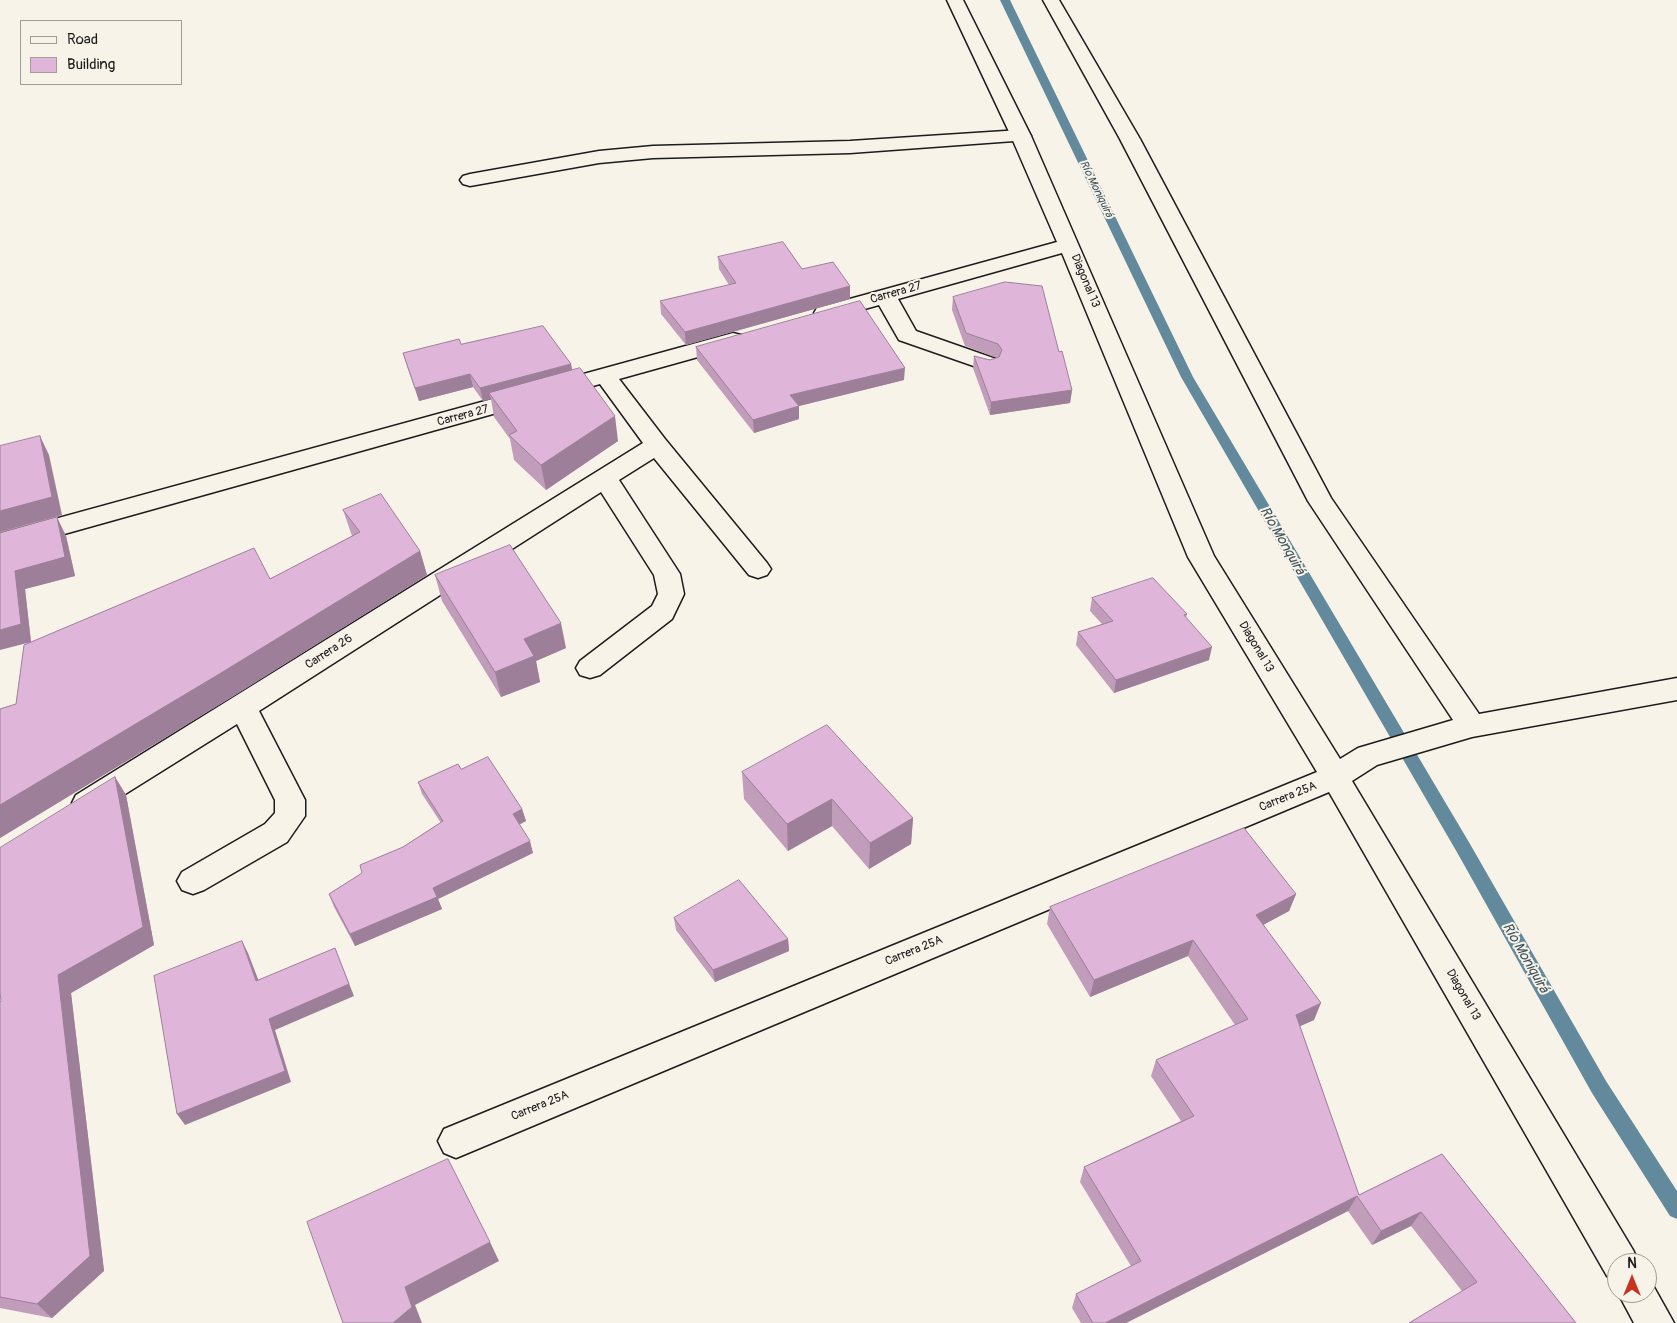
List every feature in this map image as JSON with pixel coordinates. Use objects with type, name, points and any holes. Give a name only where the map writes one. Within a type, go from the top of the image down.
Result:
[{"type":"street","name":"Diagonal 13","points":[[954,0],[1021,136],[1201,557],[1335,777],[1614,1253]]},
{"type":"street","points":[[1051,0],[1130,139],[1320,501],[1472,726]]},
{"type":"street","points":[[470,180],[599,157],[653,152],[850,147],[1021,136]]},
{"type":"street","name":"Carrera 27","points":[[801,320],[1069,245]]},
{"type":"street","points":[[885,296],[907,334],[988,364]]},
{"type":"street","name":"Carrera 27","points":[[0,543],[606,377],[755,333]]},
{"type":"street","points":[[606,377],[657,445],[758,569]]},
{"type":"street","name":"Carrera 26","points":[[67,814],[244,707],[657,445]]},
{"type":"street","points":[[590,668],[663,612],[671,594],[667,574],[604,477]]},
{"type":"street","name":"Carrera 25A","points":[[456,1141],[1335,777],[1368,756],[1435,735],[1472,726],[1677,689]]},
{"type":"street","points":[[193,881],[276,834],[290,816],[290,800],[244,707]]},
{"type":"street","points":[[1643,1303],[1655,1323]]},
{"type":"building","points":[[783,242],[802,269],[833,262],[850,286],[685,332],[660,301],[736,283],[718,257]]},
{"type":"building","points":[[1005,282],[1042,286],[1059,352],[1062,351],[1072,390],[991,402],[974,356],[990,360],[999,357],[1002,350],[998,344],[966,333],[953,297]]},
{"type":"building","points":[[860,301],[905,368],[790,395],[799,406],[753,420],[696,347]]},
{"type":"building","points":[[543,326],[571,364],[480,388],[470,374],[415,388],[403,353],[459,339],[461,344]]},
{"type":"building","points":[[580,368],[615,416],[541,465],[509,435],[517,431],[489,393]]},
{"type":"building","points":[[40,436],[52,497],[0,511],[0,446]]},
{"type":"building","points":[[381,494],[420,551],[0,805],[0,709],[16,704],[24,645],[254,548],[270,579],[360,532],[343,510]]},
{"type":"building","points":[[57,517],[65,557],[15,571],[21,624],[0,630],[0,533]]},
{"type":"building","points":[[510,545],[561,623],[524,639],[534,656],[495,672],[435,575]]},
{"type":"building","points":[[1153,578],[1187,614],[1184,615],[1212,647],[1116,680],[1078,632],[1113,621],[1092,598]]},
{"type":"building","points":[[827,725],[913,818],[870,843],[832,799],[787,824],[742,772]]},
{"type":"building","points":[[488,757],[522,809],[513,814],[530,841],[433,888],[437,897],[350,934],[329,894],[362,873],[360,865],[403,847],[443,821],[418,782],[458,764],[461,769]]},
{"type":"building","points":[[115,777],[143,927],[58,975],[90,1256],[37,1304],[0,1297],[0,848]]},
{"type":"building","points":[[1244,828],[1296,894],[1256,915],[1321,1003],[1296,1015],[1359,1195],[1442,1154],[1576,1323],[1409,1323],[1477,1282],[1421,1212],[1381,1231],[1357,1196],[1105,1323],[1093,1323],[1076,1294],[1141,1261],[1084,1167],[1194,1116],[1156,1060],[1248,1019],[1193,940],[1094,980],[1050,907]]},
{"type":"building","points":[[739,880],[788,939],[713,970],[674,918]]},
{"type":"building","points":[[242,941],[256,981],[335,948],[349,984],[269,1019],[285,1071],[177,1114],[154,976]]},
{"type":"building","points":[[448,1159],[490,1242],[405,1287],[412,1307],[393,1323],[343,1323],[307,1222]]},
{"type":"waterway","name":"Río Monquirá","points":[[1005,0],[1187,377],[1464,849],[1599,1087],[1677,1209]]},
{"type":"water label","name":"Río Moniquirá","points":[[1096,189]]},
{"type":"water label","name":"Río Moniquirá","points":[[1525,958]]}]
